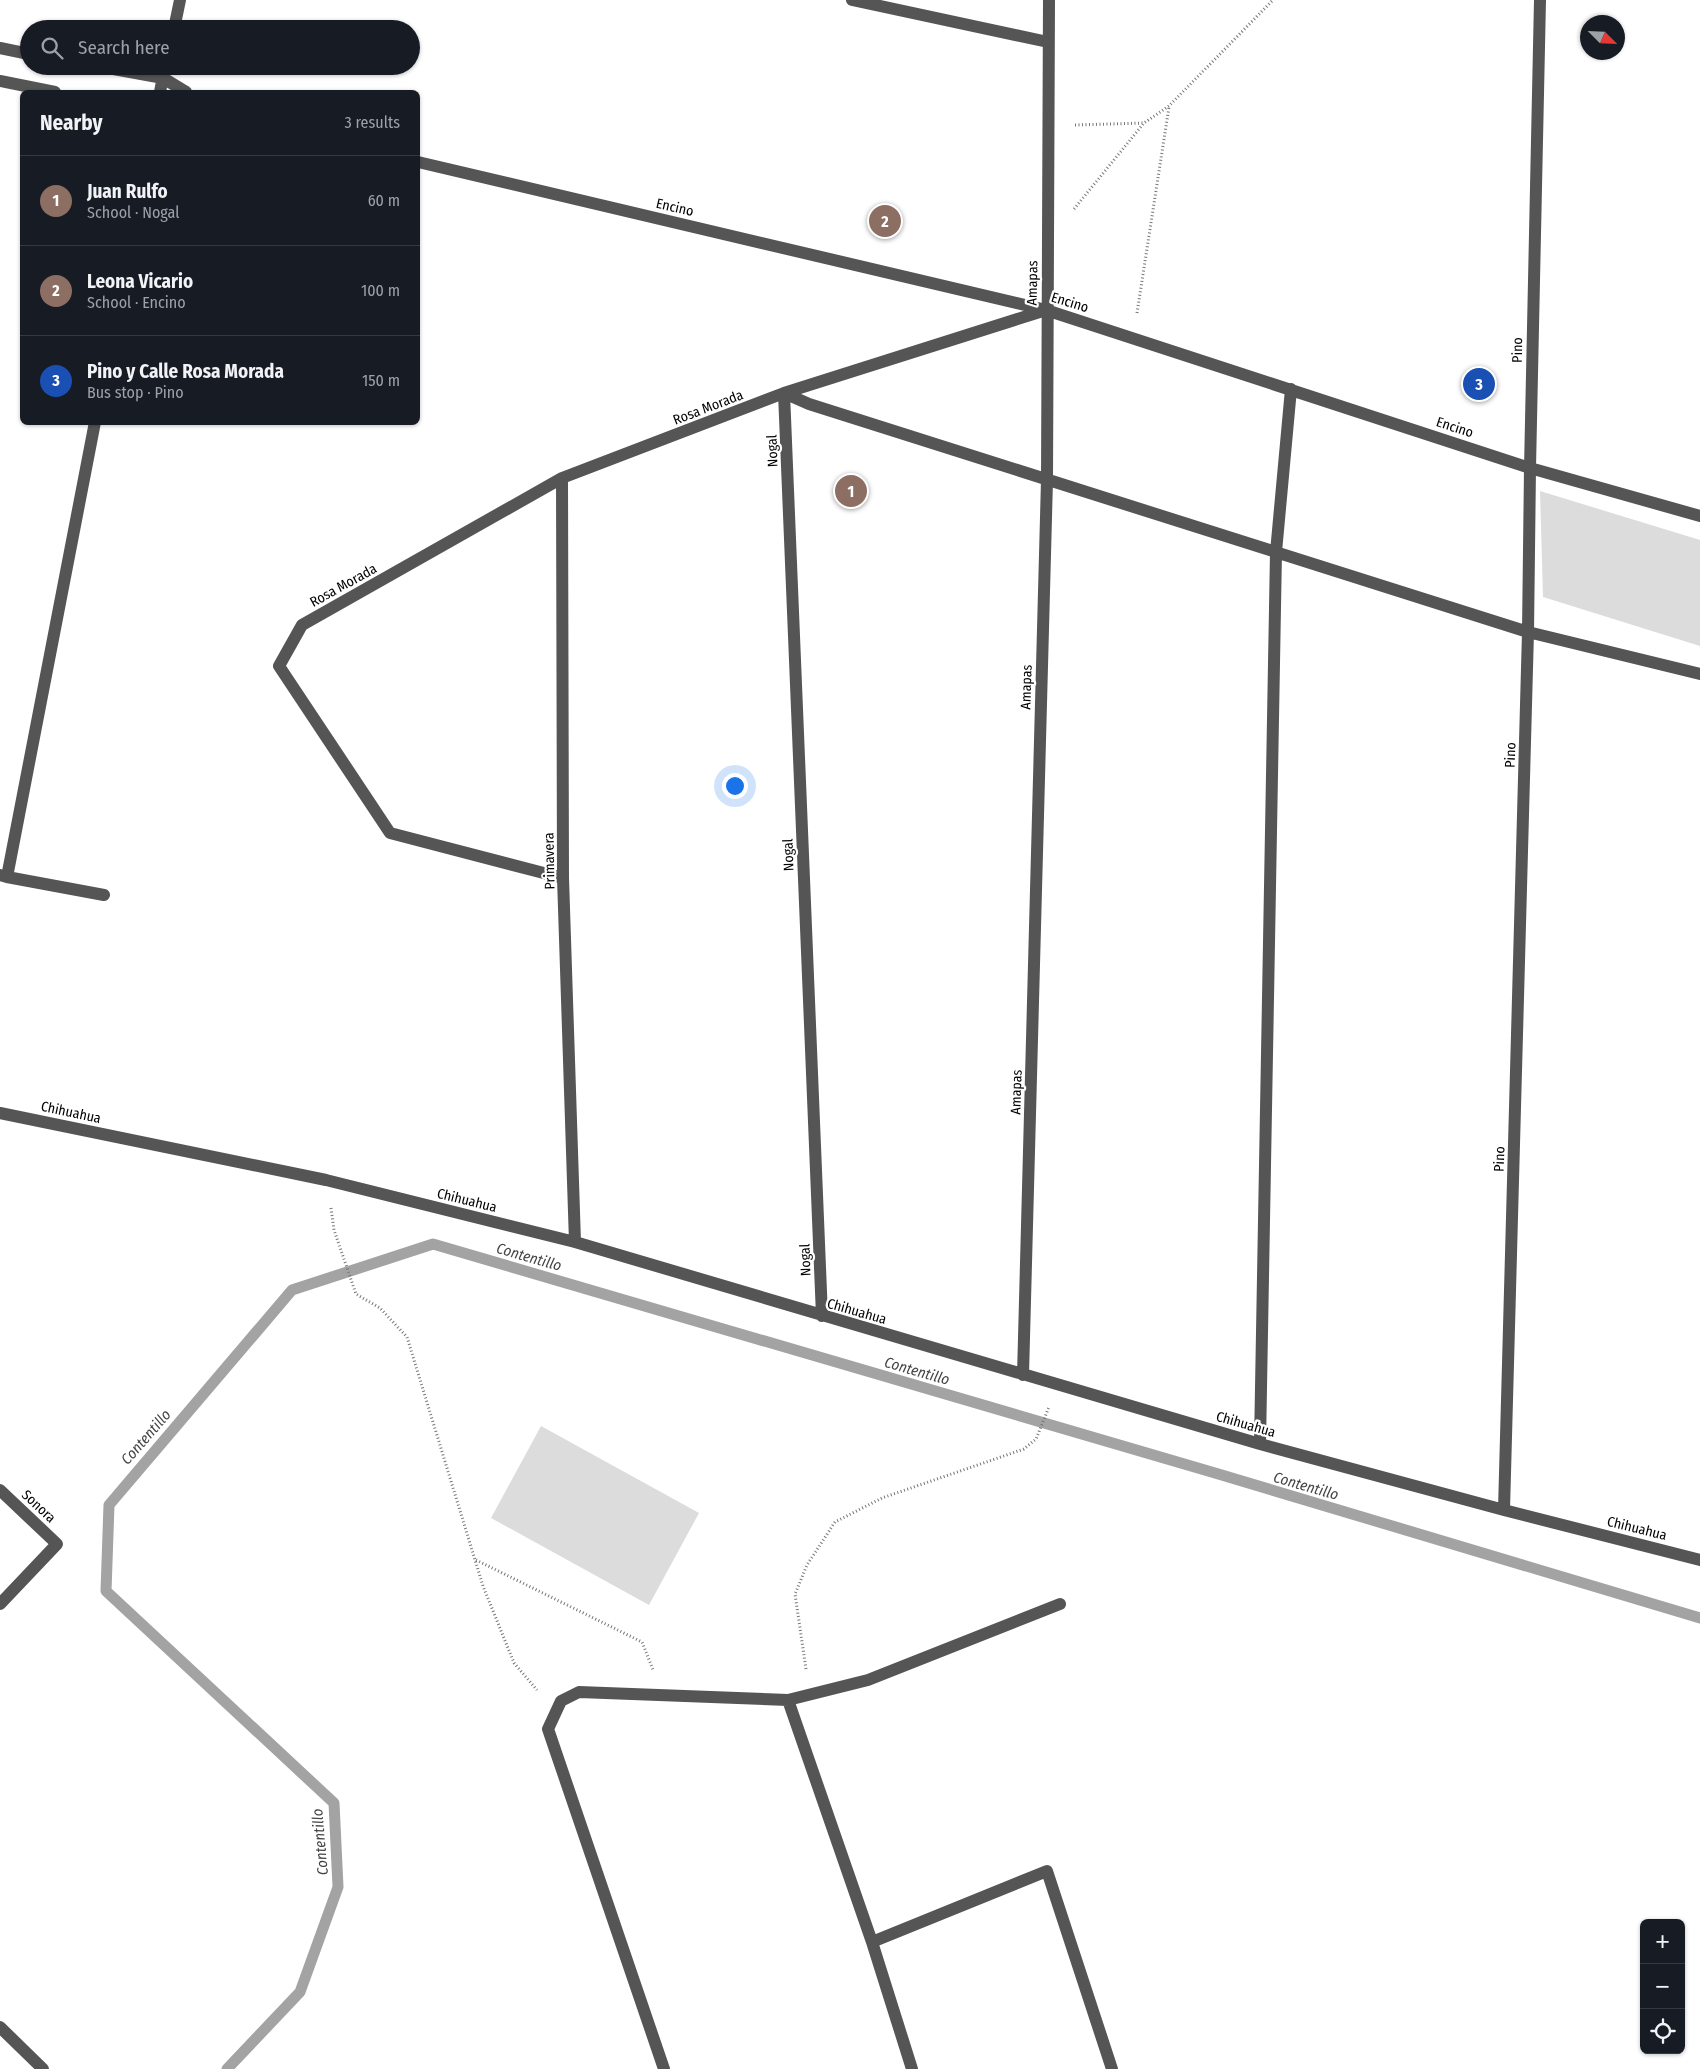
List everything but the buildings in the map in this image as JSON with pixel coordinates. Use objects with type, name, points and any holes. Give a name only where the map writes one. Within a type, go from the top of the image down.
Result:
[{"type":"street","points":[[176,20],[180,0]]},
{"type":"street","points":[[852,0],[1048,42]]},
{"type":"street","name":"Amapas","points":[[1023,1375],[1047,480],[1046,310],[1049,0]]},
{"type":"street","name":"Pino","points":[[1504,1510],[1528,632],[1540,0]]},
{"type":"street","points":[[0,48],[20,52]]},
{"type":"street","points":[[160,90],[163,75]]},
{"type":"street","points":[[167,75],[184,90]]},
{"type":"street","points":[[0,82],[44,90]]},
{"type":"street","name":"Encino","points":[[420,162],[1046,310],[1530,468],[1700,516]]},
{"type":"street","name":"Rosa Morada","points":[[563,878],[390,833],[279,666],[302,625],[562,478],[784,393],[1046,310]]},
{"type":"street","points":[[1260,1444],[1276,552],[1291,389]]},
{"type":"street","points":[[784,393],[809,404],[1528,632],[1700,674]]},
{"type":"street","name":"Nogal","points":[[784,393],[822,1316]]},
{"type":"street","points":[[94,425],[4,876],[104,895]]},
{"type":"street","name":"Primavera","points":[[562,478],[563,878],[575,1242]]},
{"type":"street","name":"Chihuahua","points":[[0,1113],[326,1180],[575,1242],[1058,1386],[1260,1444],[1504,1510],[1700,1560]]},
{"type":"street","name":"Sonora","points":[[0,1490],[57,1544],[0,1604]]},
{"type":"street","points":[[664,2069],[548,1729],[561,1701],[579,1692],[788,1700],[868,1680],[1060,1604]]},
{"type":"street","points":[[788,1700],[872,1942],[912,2069]]},
{"type":"street","points":[[872,1942],[1048,1871],[1112,2069]]},
{"type":"street","points":[[0,2027],[43,2069]]},
{"type":"path","points":[[1047,244],[1144,123],[1169,106],[1273,0]]},
{"type":"path","points":[[1133,337],[1169,106]]},
{"type":"path","points":[[1047,126],[1144,123]]},
{"type":"path","points":[[326,1180],[334,1230],[356,1294],[380,1308],[407,1337],[483,1586],[514,1663],[538,1691],[561,1701]]},
{"type":"path","points":[[808,1695],[804,1647],[795,1594],[807,1565],[835,1522],[882,1498],[1024,1449],[1036,1439],[1058,1386]]},
{"type":"path","points":[[475,1560],[642,1642],[663,1695]]},
{"type":"shaded area","points":[[1540,491],[1700,540],[1700,646],[1543,597]]},
{"type":"shaded area","points":[[541,1426],[699,1513],[649,1605],[491,1518]]},
{"type":"waterway","name":"Contentillo","points":[[227,2069],[300,1992],[338,1887],[334,1803],[106,1591],[109,1505],[292,1290],[433,1244],[1215,1473],[1700,1618]]},
{"type":"place","name":"Leona Vicario","points":[[885,221]]},
{"type":"place","name":"Pino y Calle Rosa Morada","points":[[1479,384]]},
{"type":"place","name":"Juan Rulfo","points":[[851,491]]}]
